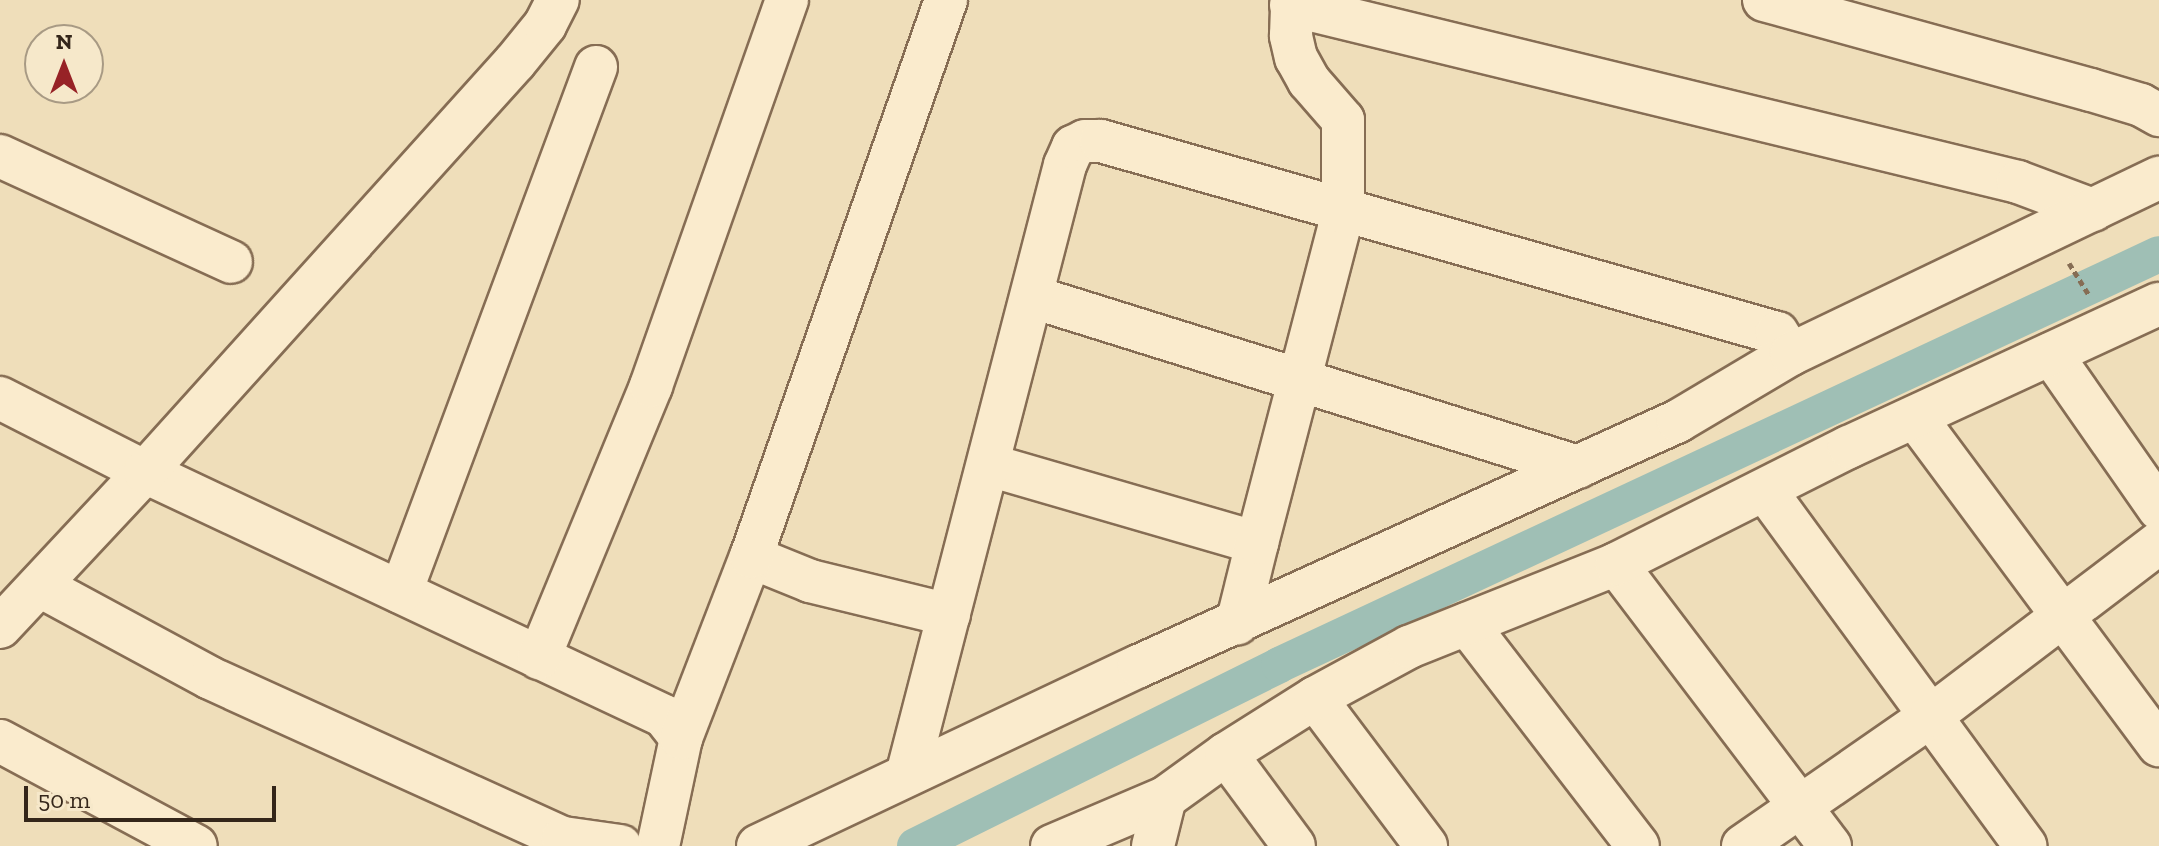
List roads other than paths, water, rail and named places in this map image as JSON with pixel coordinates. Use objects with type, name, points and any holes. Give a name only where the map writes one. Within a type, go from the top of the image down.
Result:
[{"type":"street","points":[[0,627],[40,586],[114,456],[515,62],[545,25],[558,0]]},
{"type":"street","points":[[539,658],[651,386],[787,0]]},
{"type":"street","points":[[658,846],[681,738],[751,557],[946,0]]},
{"type":"street","points":[[1764,0],[2091,90],[2141,105],[2159,115]]},
{"type":"street","points":[[1237,624],[1343,212],[1343,120],[1309,81],[1296,58],[1292,2],[2018,182],[2093,210]]},
{"type":"street","points":[[401,592],[596,67]]},
{"type":"street","points":[[907,775],[1065,165],[1073,147],[1085,141],[1101,141],[1777,333],[1791,354]]},
{"type":"street","points":[[0,156],[231,262]]},
{"type":"street","points":[[758,846],[1678,421],[1791,354],[2159,178]]},
{"type":"street","points":[[1033,297],[1578,467]]},
{"type":"street","points":[[1052,846],[1165,798],[1226,754],[1315,698],[1409,647],[1616,564],[1915,417],[2108,327],[2156,311]]},
{"type":"street","points":[[2051,354],[2159,509]]},
{"type":"street","points":[[0,398],[114,456],[664,716],[681,738]]},
{"type":"street","points":[[1915,417],[2159,745]]},
{"type":"street","points":[[989,465],[1257,543]]},
{"type":"street","points":[[1765,490],[2026,846]]},
{"type":"street","points":[[1743,846],[1931,716],[2159,543]]},
{"type":"street","points":[[751,557],[810,581],[949,615]]},
{"type":"street","points":[[1616,564],[1830,846]]},
{"type":"street","points":[[40,586],[210,678],[563,838],[620,846]]},
{"type":"street","points":[[1467,624],[1638,846]]},
{"type":"street","points":[[1315,698],[1426,846]]},
{"type":"street","points":[[0,741],[196,846]]},
{"type":"street","points":[[1226,754],[1294,846]]},
{"type":"street","points":[[1153,846],[1165,798]]},
{"type":"waterway","points":[[915,846],[1279,665],[2159,254]]}]
